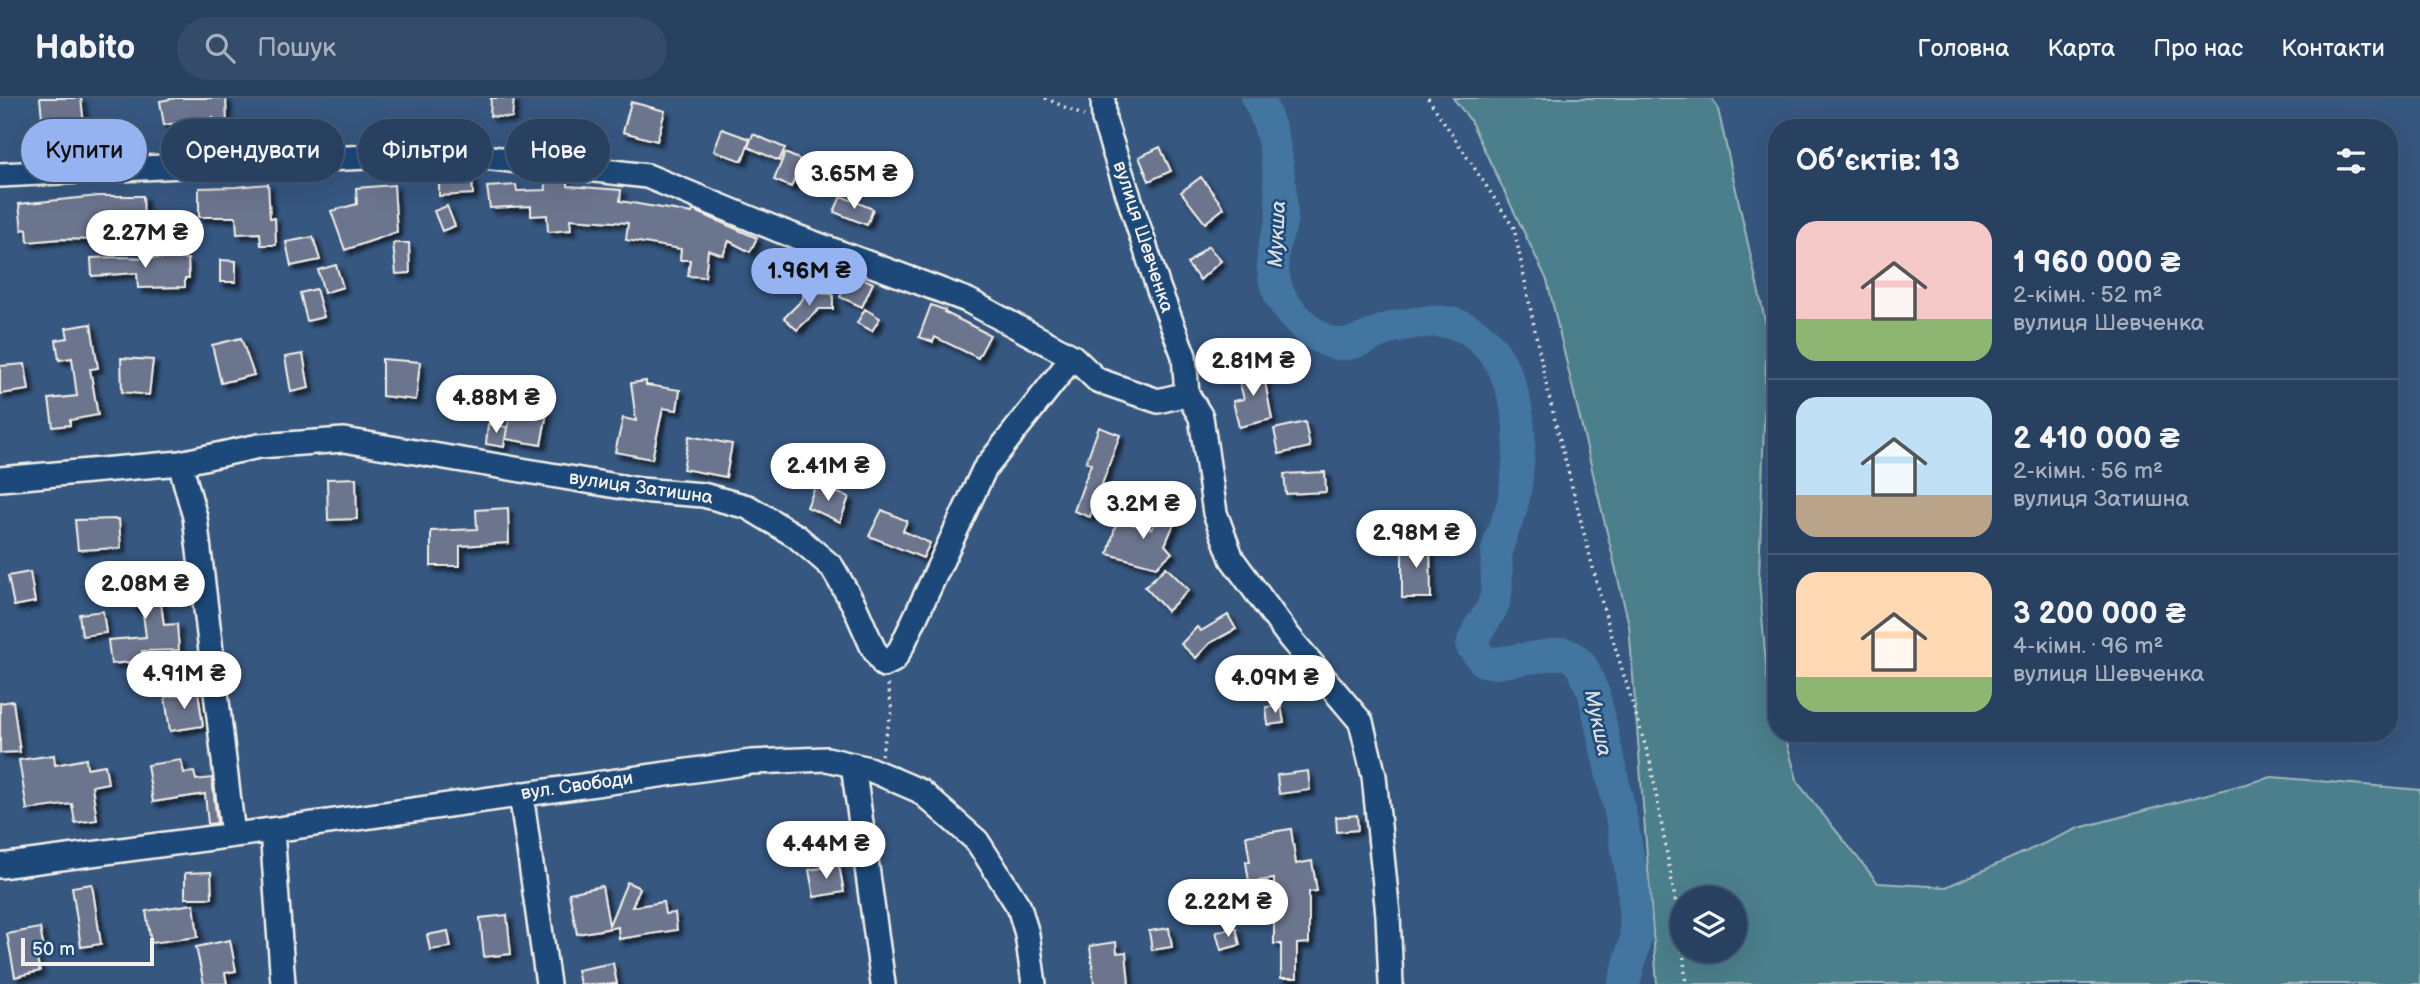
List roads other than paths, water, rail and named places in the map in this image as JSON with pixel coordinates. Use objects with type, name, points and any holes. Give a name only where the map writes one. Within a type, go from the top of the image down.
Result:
[{"type":"street","name":"вулиця Шевченка","points":[[1104,109],[1158,287],[1184,356],[1187,394]]},
{"type":"street","points":[[1,170],[449,153],[647,176],[781,231],[967,300],[1073,358],[1097,380],[1158,401],[1187,394],[1201,417],[1215,513],[1232,559],[1290,638],[1361,722],[1374,776],[1388,915],[1391,984]]},
{"type":"street","name":"вулиця Затишна","points":[[0,479],[180,463],[259,446],[344,440],[640,490],[703,495],[748,507],[796,536],[832,567],[884,665],[894,660],[902,646],[984,470],[1073,358]]},
{"type":"street","points":[[180,463],[195,517],[233,835]]},
{"type":"street","name":"вул. Свободи","points":[[0,866],[751,762],[827,759],[877,773],[920,791],[977,841],[1019,907],[1027,934],[1034,984]]},
{"type":"street","points":[[853,765],[883,984]]},
{"type":"street","points":[[521,794],[548,984]]},
{"type":"street","points":[[272,830],[284,984]]},
{"type":"waterway","name":"Мукша","points":[[1257,98],[1269,125],[1276,155],[1282,220],[1273,251],[1273,270],[1285,305],[1307,329],[1328,341],[1343,344],[1357,342],[1391,328],[1430,321],[1461,326],[1476,334],[1489,346],[1507,378],[1519,432],[1516,485],[1497,551],[1495,599],[1476,633],[1472,646],[1484,661],[1496,663],[1563,653],[1573,657],[1582,666],[1594,694],[1633,885],[1636,937],[1624,984]]}]
